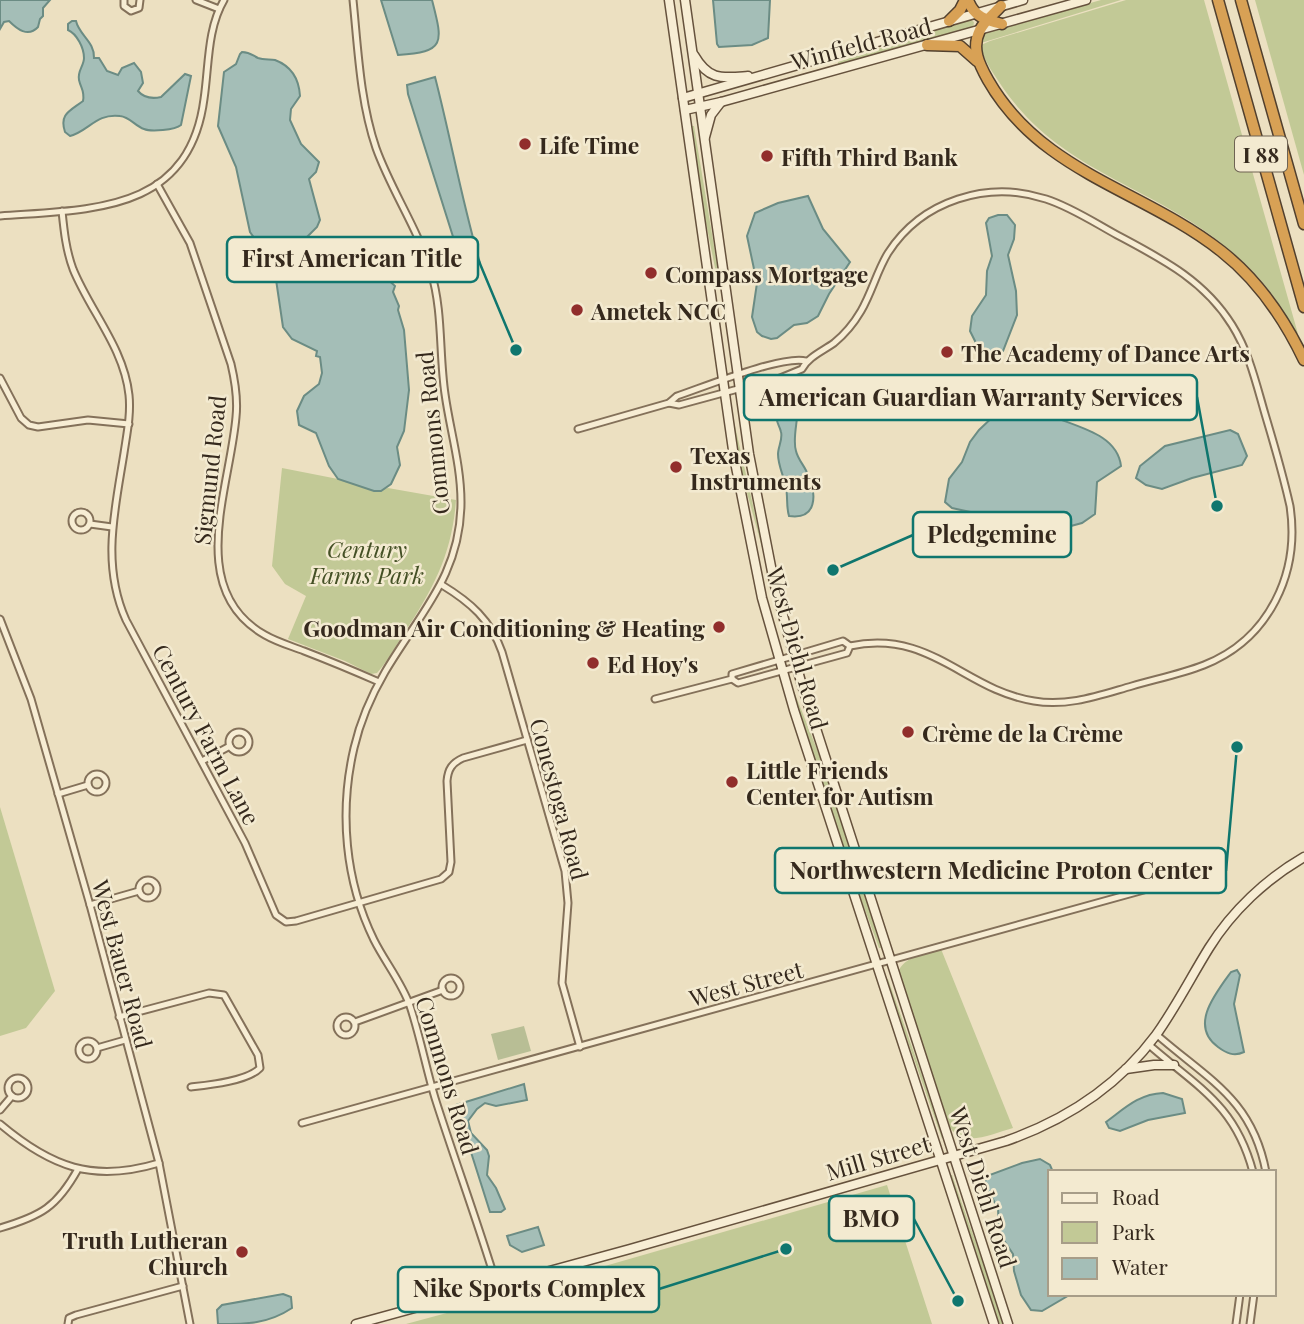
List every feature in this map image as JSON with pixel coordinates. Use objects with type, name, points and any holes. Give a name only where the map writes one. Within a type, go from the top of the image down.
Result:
[{"type":"highway","points":[[949,21],[966,0],[976,13],[987,20],[1002,24]]},
{"type":"highway","name":"I 88","points":[[1241,0],[1304,224]]},
{"type":"highway","name":"I 88","points":[[1218,1],[1304,307]]},
{"type":"highway","points":[[978,62],[976,39],[979,30],[1001,6]]},
{"type":"highway","points":[[928,45],[960,46],[978,62],[1013,118],[1051,151],[1185,226],[1238,265],[1267,298],[1304,360]]},
{"type":"street","points":[[124,0],[126,8],[131,11],[139,8],[140,0]]},
{"type":"street","points":[[196,0],[219,9]]},
{"type":"street","points":[[0,216],[120,203],[141,195],[157,184],[180,161],[197,128],[204,100],[212,32],[223,0]]},
{"type":"street","name":"Commons Road","points":[[353,0],[370,130],[382,163],[428,262],[436,296],[444,392],[458,466],[461,502],[457,538],[442,585],[379,682],[354,746],[347,789],[347,846],[358,903],[377,946],[409,1002],[432,1088],[497,1286]]},
{"type":"street","name":"West Diehl Road","points":[[669,0],[745,521],[778,659],[994,1324]]},
{"type":"street","name":"West Diehl Road","points":[[685,0],[738,375],[766,544],[797,667],[1008,1324]]},
{"type":"street","name":"Winfield Road","points":[[683,98],[1023,0]]},
{"type":"street","name":"Winfield Road","points":[[685,110],[1086,0]]},
{"type":"street","points":[[692,50],[700,66],[709,74],[727,78],[762,74]]},
{"type":"street","points":[[704,141],[711,115],[721,102]]},
{"type":"street","name":"Sigmund Road","points":[[157,184],[190,243],[235,382],[236,420],[217,555],[226,593],[245,620],[265,635],[379,682]]},
{"type":"street","points":[[669,403],[679,405],[768,383],[802,369],[806,361],[848,329],[862,310],[887,254],[901,236],[933,210],[956,199],[992,192],[1015,192],[1049,200],[1180,269],[1206,291],[1240,338],[1252,369],[1290,506],[1293,531],[1290,561],[1283,587],[1271,609],[1241,643],[1214,661],[1193,669],[1086,699],[1049,703],[1030,701],[1004,693],[940,658],[912,647],[879,643],[850,646],[843,641],[732,674],[732,679]]},
{"type":"street","name":"Century Farm Lane","points":[[62,211],[66,243],[73,268],[123,367],[129,396],[129,424],[112,527],[112,572],[121,610],[245,843],[276,915],[286,922],[296,921],[435,882],[446,876],[451,862],[447,781],[449,770],[463,758],[527,740]]},
{"type":"street","points":[[578,429],[669,403],[677,396],[738,375],[790,360],[806,361]]},
{"type":"street","points":[[0,378],[20,418],[29,425],[38,427],[88,421],[129,424]]},
{"type":"street","points":[[90,524],[112,527]]},
{"type":"street","name":"Conestoga Road","points":[[442,585],[472,605],[494,633],[502,652],[565,871],[568,903],[562,983],[580,1046]]},
{"type":"street","name":"West Bauer Road","points":[[0,619],[27,686],[90,905],[159,1163],[190,1324]]},
{"type":"street","points":[[654,699],[732,679],[738,683],[847,653],[850,646]]},
{"type":"street","points":[[202,761],[230,747]]},
{"type":"street","points":[[58,794],[88,785]]},
{"type":"street","name":"Mill Street","points":[[356,1324],[954,1156],[1006,1141],[1047,1125],[1093,1097],[1126,1069],[1156,1034],[1210,946],[1226,926],[1260,889],[1304,856]]},
{"type":"street","name":"West Street","points":[[302,1123],[1198,875]]},
{"type":"street","points":[[90,905],[139,891]]},
{"type":"street","points":[[355,1023],[443,990]]},
{"type":"street","points":[[119,1017],[209,993],[224,995],[258,1055],[260,1068],[254,1074],[213,1085],[191,1087]]},
{"type":"street","points":[[1156,1034],[1217,1082],[1237,1105],[1257,1140],[1265,1170]]},
{"type":"street","points":[[97,1048],[125,1040]]},
{"type":"street","points":[[1148,1044],[1209,1094],[1227,1113],[1246,1149],[1252,1170]]},
{"type":"street","points":[[1126,1069],[1174,1065]]},
{"type":"street","points":[[0,1110],[12,1096]]},
{"type":"street","points":[[0,1124],[38,1153],[78,1169],[128,1170],[159,1163]]},
{"type":"street","points":[[0,1228],[31,1219],[53,1205],[64,1194],[78,1169]]},
{"type":"street","points":[[68,1324],[69,1318],[76,1315],[183,1286]]},
{"type":"street","points":[[1236,1324],[1240,1296]]},
{"type":"street","points":[[1250,1324],[1254,1296]]},
{"type":"green space","points":[[1101,0],[1121,0],[981,43],[984,33]]},
{"type":"green space","points":[[1126,0],[1204,0],[1298,334],[1265,285],[1225,246],[1166,206],[1105,174],[1048,137],[1022,112],[983,55],[981,45],[990,41]]},
{"type":"green space","points":[[1255,0],[1304,0],[1304,175]]},
{"type":"green space","points":[[969,19],[974,22],[973,28],[838,64],[838,62]]},
{"type":"green space","points":[[694,126],[721,288],[698,183]]},
{"type":"green space","points":[[732,413],[765,558],[737,457]]},
{"type":"green space","name":"Century Farms Park","points":[[282,468],[338,479],[374,491],[388,488],[456,500],[446,554],[433,585],[377,673],[371,674],[288,639],[306,596],[285,584],[272,566]]},
{"type":"green space","points":[[791,684],[830,782],[881,948],[843,850]]},
{"type":"green space","points":[[0,807],[55,991],[26,1028],[0,1036]]},
{"type":"green space","points":[[941,949],[1013,1128],[968,1138],[954,1132],[948,1124],[898,973],[910,959]]},
{"type":"green space","points":[[886,979],[942,1132],[942,1139]]},
{"type":"green space","points":[[524,1026],[531,1051],[498,1060],[491,1034]]},
{"type":"green space","points":[[952,1175],[1004,1324],[998,1324]]},
{"type":"green space","points":[[887,1185],[932,1324],[406,1324],[480,1304]]},
{"type":"water","points":[[0,0],[50,0],[43,8],[38,27],[27,32],[9,21],[4,22],[0,29]]},
{"type":"water","points":[[381,0],[432,0],[439,36],[433,48],[414,54],[398,55]]},
{"type":"water","points":[[713,0],[770,0],[768,38],[752,45],[719,47]]},
{"type":"water","points":[[76,21],[92,47],[94,58],[99,58],[107,71],[118,75],[122,68],[134,63],[141,72],[143,83],[138,91],[146,97],[161,97],[185,74],[191,76],[181,125],[169,129],[147,130],[124,117],[112,116],[99,120],[77,134],[70,136],[65,132],[65,117],[83,101],[79,77],[84,54],[77,38],[68,30],[68,24]]},
{"type":"water","points":[[242,52],[281,63],[290,70],[298,84],[300,96],[291,109],[290,120],[301,144],[319,162],[316,172],[309,179],[320,220],[307,237],[319,244],[359,255],[379,269],[395,286],[393,292],[404,330],[409,390],[404,431],[397,447],[400,465],[391,484],[381,491],[338,479],[329,466],[316,433],[299,425],[297,411],[304,396],[319,384],[322,373],[320,357],[316,356],[317,351],[292,339],[283,327],[274,266],[250,232],[236,167],[218,126],[224,72],[236,64]]},
{"type":"water","points":[[435,77],[480,263],[470,268],[461,262],[408,94],[407,85]]},
{"type":"water","points":[[808,196],[823,229],[850,262],[818,316],[807,323],[794,325],[777,338],[771,339],[757,332],[752,317],[757,283],[747,236],[755,213],[778,203]]},
{"type":"water","points":[[1007,215],[1015,225],[1014,239],[1008,255],[1016,291],[1017,315],[1003,351],[995,356],[976,343],[970,331],[972,316],[986,295],[987,271],[992,256],[986,223],[989,218]]},
{"type":"water","points":[[1008,376],[1026,402],[1038,410],[1096,434],[1117,452],[1121,466],[1097,482],[1095,514],[1082,523],[1045,533],[1024,527],[1000,527],[975,513],[952,508],[945,502],[949,479],[962,462],[970,442],[997,413],[1005,393],[1005,378]]},
{"type":"water","points":[[784,410],[797,418],[795,447],[813,490],[810,510],[798,516],[789,516],[786,488],[778,458],[781,435],[777,418],[779,411]]},
{"type":"water","points":[[1230,430],[1238,434],[1247,456],[1242,465],[1162,489],[1146,485],[1136,478],[1140,466],[1165,446]]},
{"type":"water","points":[[1237,970],[1240,975],[1234,1004],[1244,1052],[1233,1054],[1227,1053],[1210,1039],[1205,1020],[1218,990],[1231,972]]},
{"type":"water","points":[[524,1084],[527,1100],[496,1106],[485,1103],[468,1121],[471,1133],[487,1150],[487,1175],[505,1209],[501,1212],[490,1212],[456,1105]]},
{"type":"water","points":[[1163,1093],[1182,1099],[1185,1113],[1148,1120],[1120,1131],[1109,1128],[1106,1122],[1133,1103],[1147,1096]]},
{"type":"water","points":[[1040,1159],[1050,1165],[1052,1170],[1048,1170],[1048,1296],[1068,1296],[1042,1311],[1031,1310],[1021,1295],[1014,1271],[1013,1254],[999,1233],[998,1208],[984,1184],[987,1176]]},
{"type":"water","points":[[538,1227],[544,1245],[522,1252],[510,1245],[507,1236]]},
{"type":"water","points":[[283,1294],[291,1297],[292,1308],[283,1313],[257,1322],[218,1324],[217,1310],[222,1305]]},
{"type":"place","name":"Life Time","points":[[525,144]]},
{"type":"place","name":"Fifth Third Bank","points":[[767,156]]},
{"type":"place","name":"Compass Mortgage","points":[[651,273]]},
{"type":"place","name":"Ametek NCC","points":[[577,310]]},
{"type":"place","name":"First American Title","points":[[516,350]]},
{"type":"place","name":"The Academy of Dance Arts","points":[[947,352]]},
{"type":"place","name":"Texas Instruments","points":[[676,467]]},
{"type":"place","name":"American Guardian Warranty Services","points":[[1217,506]]},
{"type":"place","name":"Pledgemine","points":[[833,570]]},
{"type":"place","name":"Goodman Air Conditioning & Heating","points":[[719,627]]},
{"type":"place","name":"Ed Hoy's","points":[[593,663]]},
{"type":"place","name":"Crème de la Crème","points":[[908,732]]},
{"type":"place","name":"Northwestern Medicine Proton Center","points":[[1237,747]]},
{"type":"place","name":"Little Friends Center for Autism","points":[[732,782]]},
{"type":"place","name":"Nike Sports Complex","points":[[786,1249]]},
{"type":"place","name":"Truth Lutheran Church","points":[[242,1252]]},
{"type":"place","name":"BMO","points":[[958,1301]]}]
